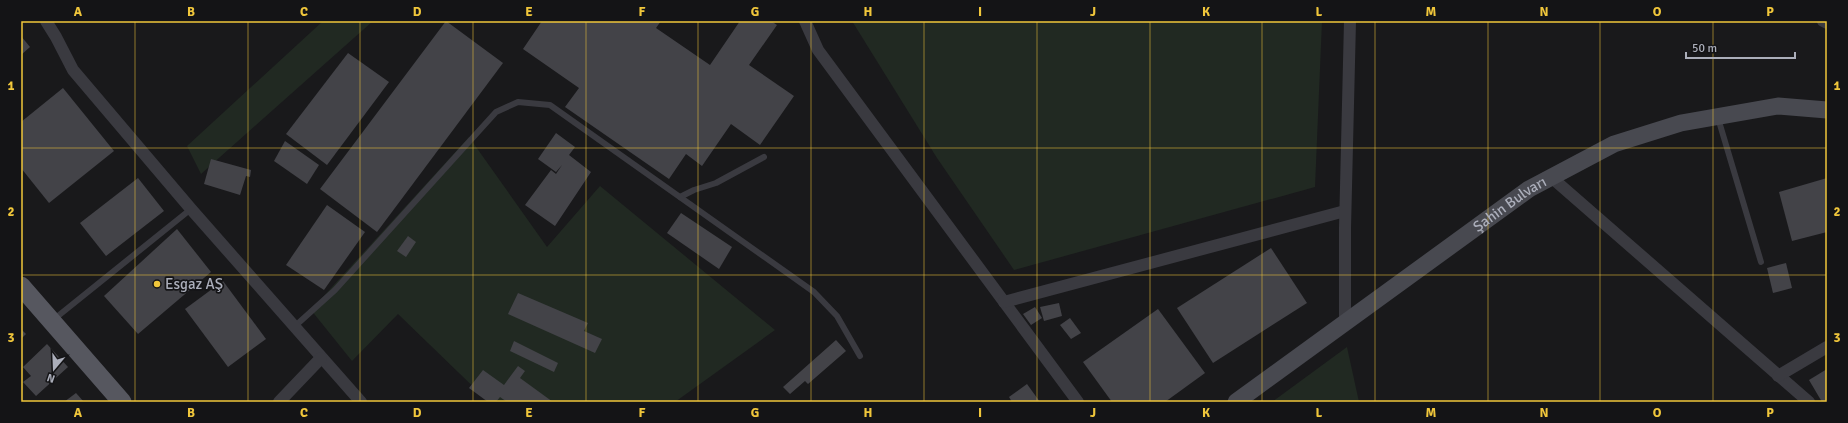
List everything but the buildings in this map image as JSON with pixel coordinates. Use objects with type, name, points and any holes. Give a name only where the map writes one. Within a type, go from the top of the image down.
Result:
[{"type":"main road","points":[[21,286],[122,402]]},
{"type":"street","points":[[46,21],[73,70],[191,209],[361,402]]},
{"type":"street","points":[[804,21],[818,50],[1078,402]]},
{"type":"street","points":[[1345,322],[1345,211],[1350,21]]},
{"type":"street","points":[[1823,21],[1827,23]]},
{"type":"street","name":"Şahin Bulvarı","points":[[1236,402],[1529,189],[1614,144],[1681,122],[1778,106],[1827,110]]},
{"type":"street","points":[[1551,177],[1809,402]]},
{"type":"street","points":[[1004,302],[1345,211]]},
{"type":"street","points":[[1778,376],[1827,347]]},
{"type":"street","points":[[279,402],[321,358]]},
{"type":"lane","points":[[294,327],[335,290],[496,112],[518,102],[550,105],[814,292],[837,316],[860,356]]},
{"type":"lane","points":[[1718,116],[1761,262]]},
{"type":"lane","points":[[680,197],[694,190],[716,183],[764,157]]},
{"type":"lane","points":[[52,321],[191,209]]},
{"type":"shaded area","points":[[323,21],[373,21],[201,174],[187,146]]},
{"type":"shaded area","points":[[852,21],[1322,21],[1315,187],[1014,270],[937,158]]},
{"type":"shaded area","points":[[469,137],[547,247],[600,186],[775,330],[675,402],[489,402],[398,314],[352,361],[311,310]]},
{"type":"shaded area","points":[[1347,347],[1359,402],[1272,402]]},
{"type":"place","name":"Esgaz AŞ","points":[[157,284]]}]
